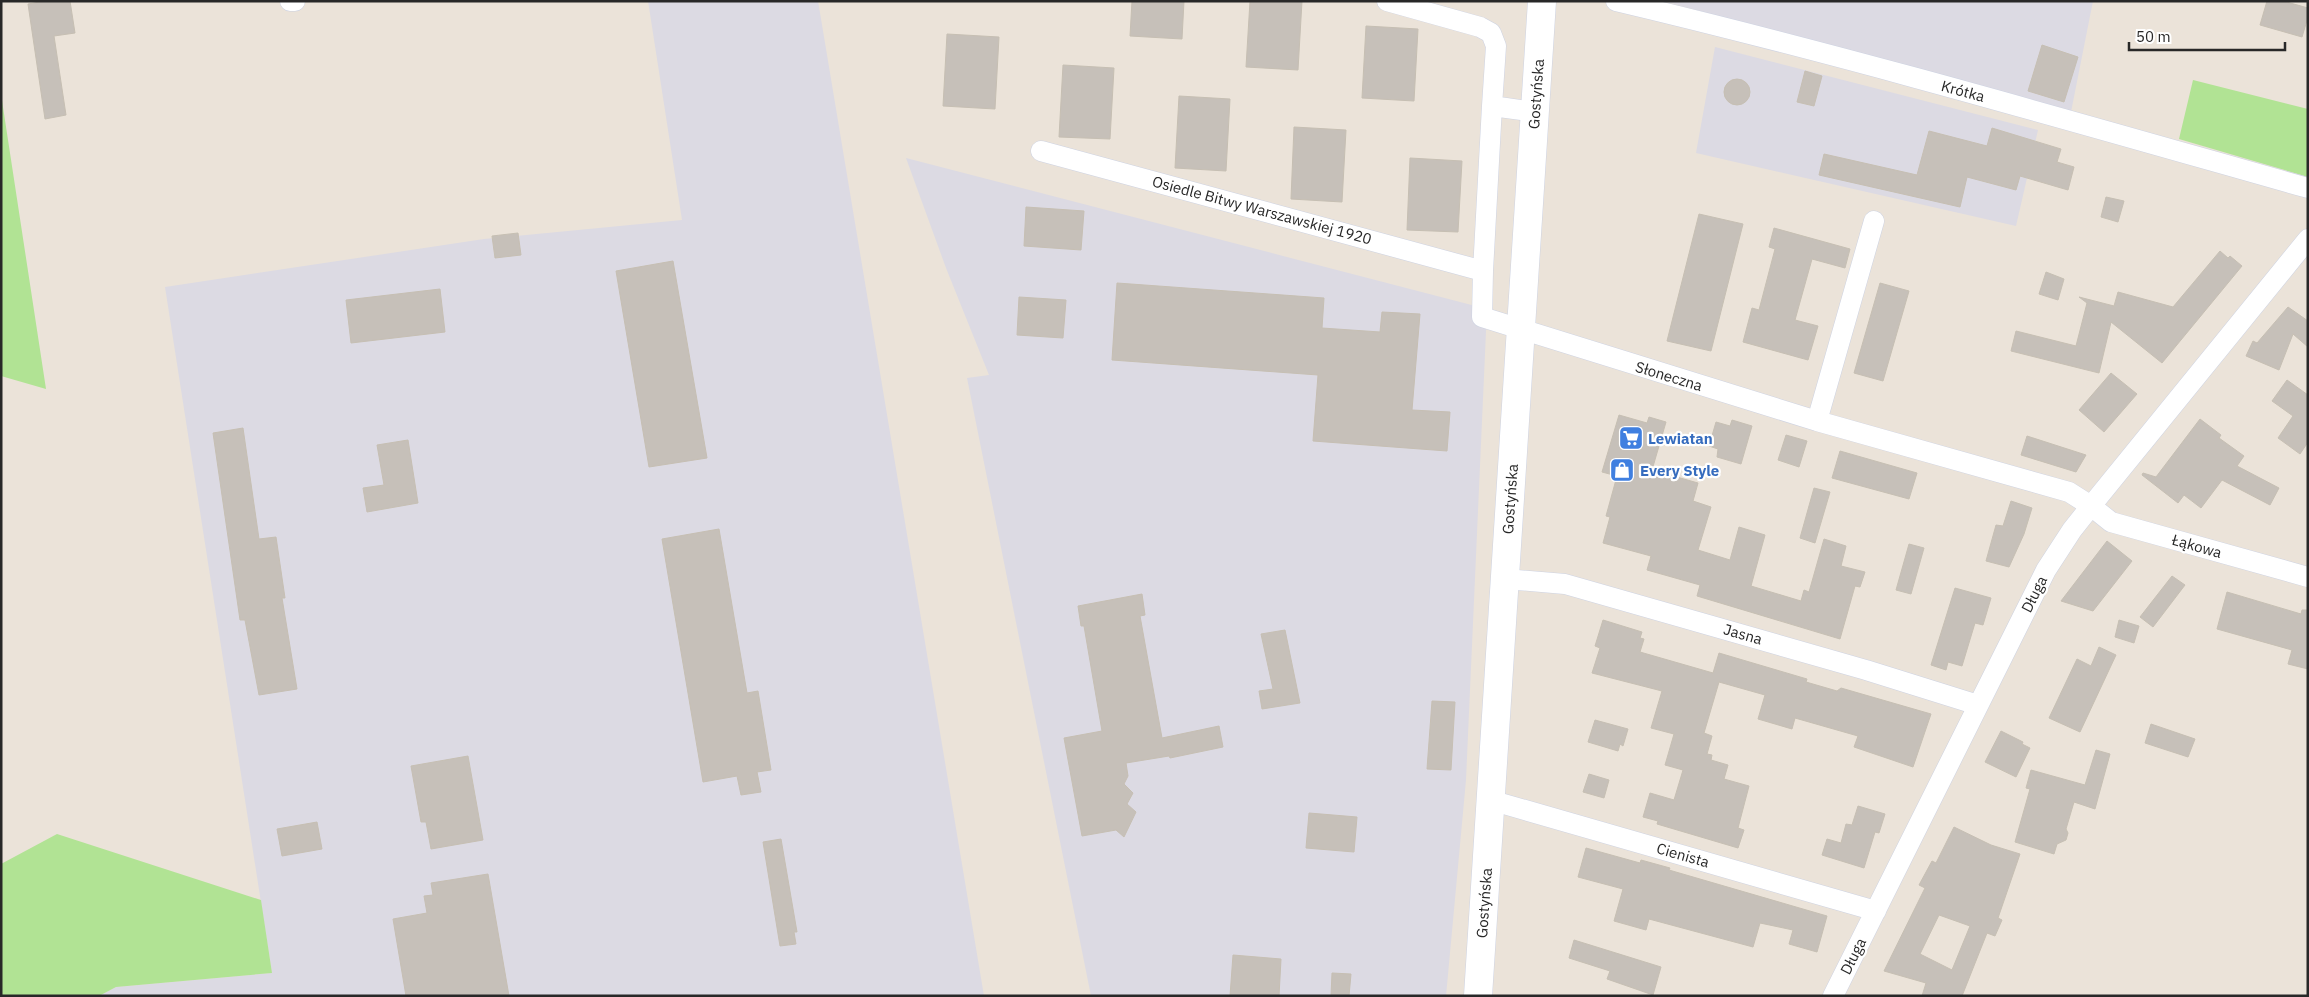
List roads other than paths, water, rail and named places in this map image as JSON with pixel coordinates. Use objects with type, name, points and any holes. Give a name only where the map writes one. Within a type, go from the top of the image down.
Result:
[{"type":"main road","name":"Gostyńska","points":[[1478,996],[1542,1]]},
{"type":"street","points":[[290,1],[295,1]]},
{"type":"street","points":[[1387,1],[1480,27],[1491,33],[1496,46],[1482,317],[1521,331]]},
{"type":"street","name":"Krótka","points":[[1616,1],[1710,23],[2008,103],[2308,188]]},
{"type":"street","points":[[1492,106],[1535,112]]},
{"type":"street","name":"Osiedle Bitwy Warszawskiej 1920","points":[[1041,151],[1484,271]]},
{"type":"street","points":[[1817,421],[1874,220]]},
{"type":"street","name":"Długa","points":[[1833,996],[2046,570],[2092,506],[2308,239]]},
{"type":"street","name":"Słoneczna","points":[[1521,331],[1817,421],[2069,492],[2092,506]]},
{"type":"street","name":"Łąkowa","points":[[2092,506],[2111,522],[2308,577]]},
{"type":"street","name":"Jasna","points":[[1505,579],[1565,584],[1866,670],[1978,705]]},
{"type":"street","name":"Cienista","points":[[1490,800],[1876,911]]},
{"type":"place","name":"Lewiatan","points":[[1631,438]]},
{"type":"place","name":"Every Style","points":[[1622,470]]}]
